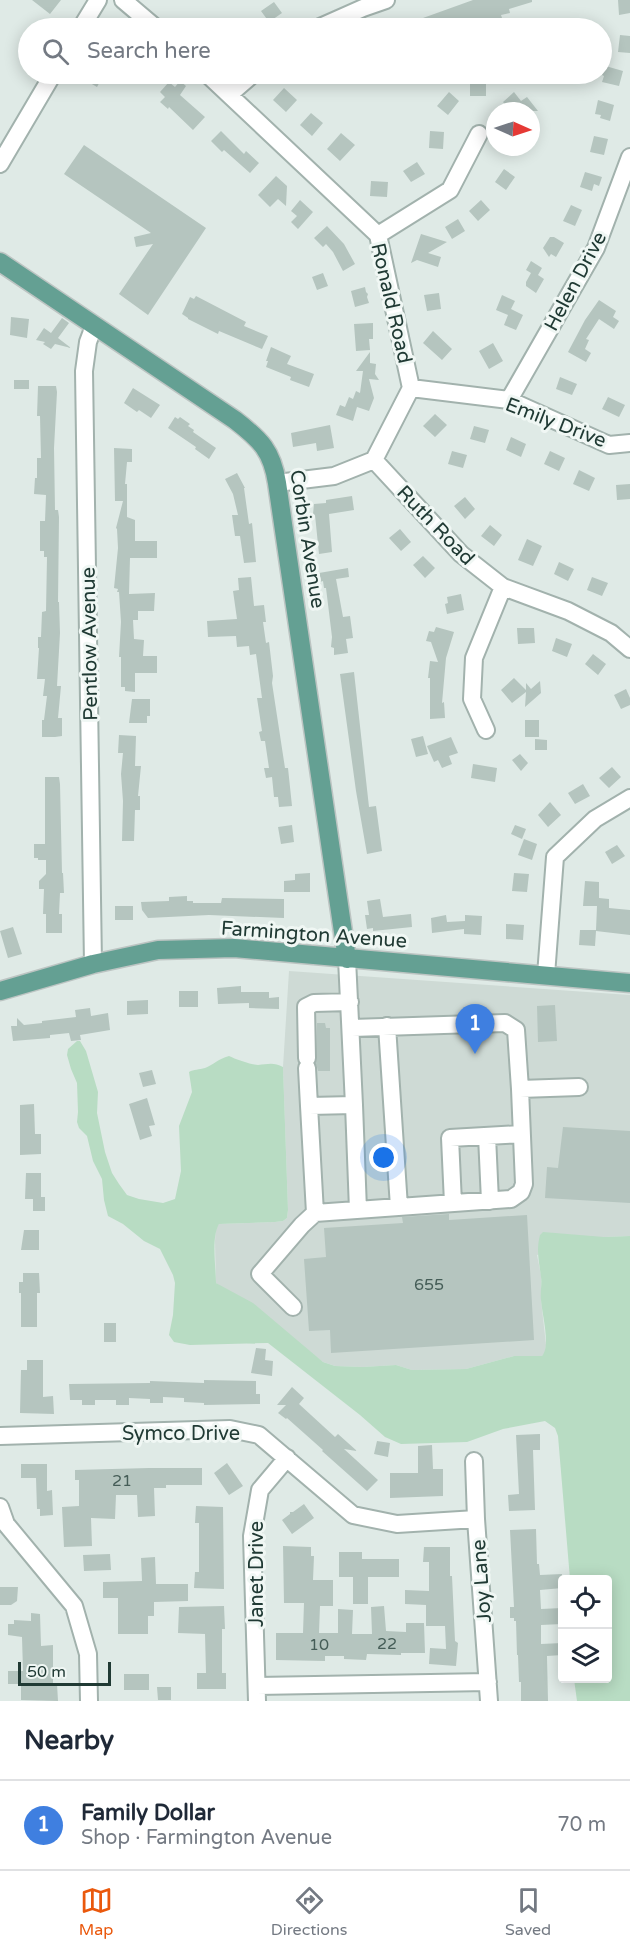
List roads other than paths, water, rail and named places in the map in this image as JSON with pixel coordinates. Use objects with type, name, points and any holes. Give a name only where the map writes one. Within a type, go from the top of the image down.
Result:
[{"type":"main road","name":"Corbin Avenue","points":[[0,262],[254,435],[269,454],[277,483],[347,960]]},
{"type":"main road","name":"Farmington Avenue","points":[[0,991],[93,964],[158,950],[223,949],[630,983]]},
{"type":"street","points":[[87,18],[98,0]]},
{"type":"street","points":[[123,0],[144,18]]},
{"type":"street","points":[[340,18],[386,0]]},
{"type":"street","points":[[0,164],[47,84]]},
{"type":"street","name":"Ronald Road","points":[[219,84],[378,235],[411,388],[374,460]]},
{"type":"street","points":[[231,94],[242,84]]},
{"type":"street","points":[[378,235],[450,190],[479,134]]},
{"type":"street","name":"Helen Drive","points":[[509,400],[596,248],[630,157]]},
{"type":"street","name":"Pentlow Avenue","points":[[93,964],[84,371],[88,342],[94,326]]},
{"type":"street","name":"Emily Drive","points":[[411,388],[509,400],[609,445],[630,443]]},
{"type":"street","points":[[277,483],[334,476],[374,460]]},
{"type":"street","name":"Ruth Road","points":[[374,460],[461,554],[503,588],[568,611],[611,633],[630,649]]},
{"type":"street","points":[[486,730],[472,699],[474,658],[503,588]]},
{"type":"street","points":[[546,975],[555,857],[595,819],[630,798]]},
{"type":"street","points":[[347,960],[352,1028],[358,1210]]},
{"type":"street","points":[[315,1214],[306,1007],[314,1003],[350,1002]]},
{"type":"street","points":[[293,1306],[260,1274],[315,1214],[511,1199],[521,1192],[524,1184],[516,1030],[505,1023],[352,1028]]},
{"type":"street","points":[[387,1026],[399,1207]]},
{"type":"street","points":[[520,1089],[579,1087]]},
{"type":"street","points":[[309,1106],[354,1105]]},
{"type":"street","points":[[453,1203],[450,1138],[521,1134]]},
{"type":"street","points":[[486,1136],[490,1201]]},
{"type":"street","name":"Symco Drive","points":[[0,1436],[230,1429],[259,1435],[353,1515],[397,1524],[476,1519]]},
{"type":"street","name":"Janet Drive","points":[[257,1693],[252,1536],[260,1490],[287,1458]]},
{"type":"street","name":"Joy Lane","points":[[474,1461],[489,1701]]},
{"type":"street","points":[[0,1507],[6,1524],[74,1606],[88,1654],[89,1701]]},
{"type":"street","points":[[257,1693],[488,1682]]},
{"type":"place","name":"Family Dollar","points":[[475,1054]]}]
